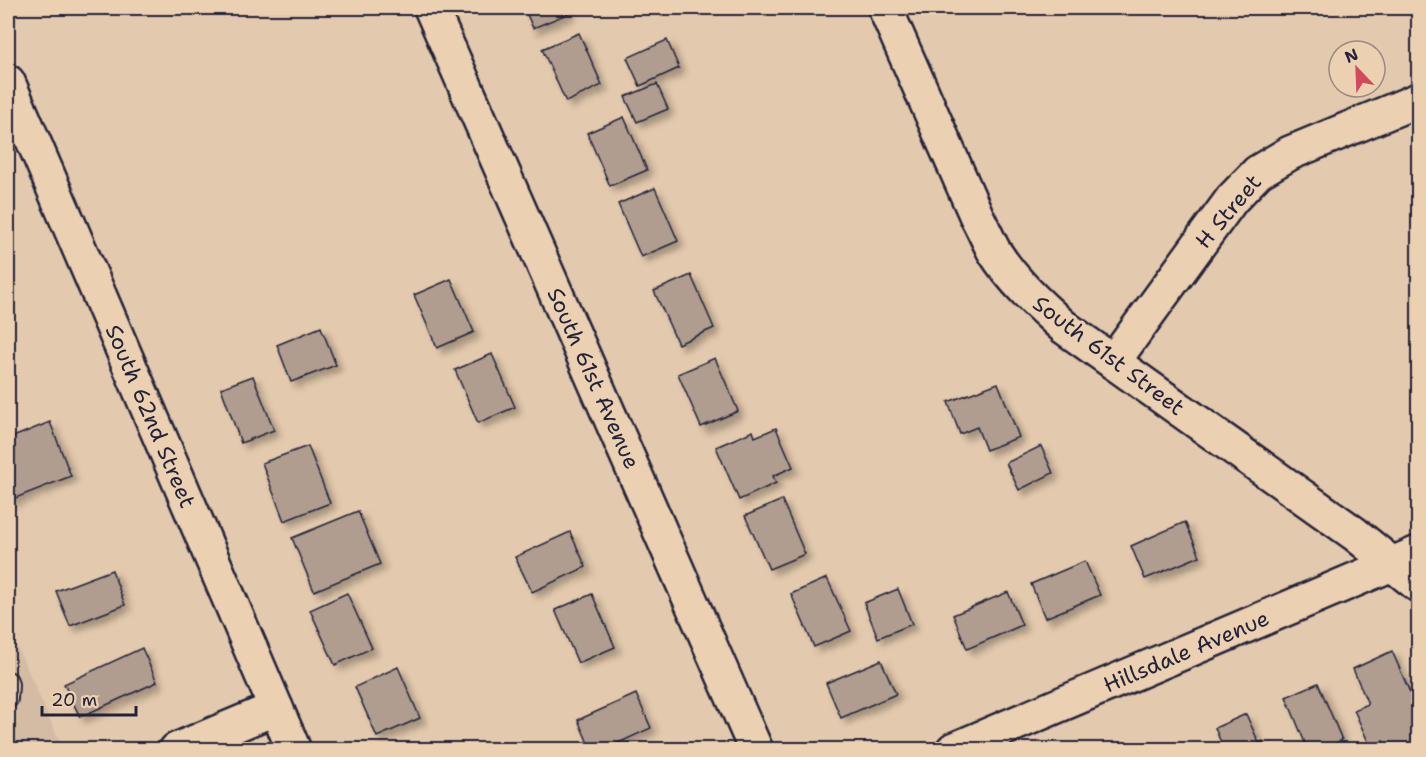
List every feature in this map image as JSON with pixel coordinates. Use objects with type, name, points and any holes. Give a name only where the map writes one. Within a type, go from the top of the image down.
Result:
[{"type":"street","name":"South 61st Avenue","points":[[431,8],[756,750]]},
{"type":"street","name":"South 61st Street","points":[[885,8],[977,217],[994,250],[1013,277],[1037,304],[1064,327],[1355,534],[1405,559],[1419,585]]},
{"type":"street","name":"South 62nd Street","points":[[8,82],[294,750]]},
{"type":"street","name":"H Street","points":[[1113,362],[1232,199],[1258,172],[1290,153],[1419,100]]},
{"type":"street","name":"Hillsdale Avenue","points":[[953,750],[1405,559]]},
{"type":"street","points":[[176,750],[276,708]]},
{"type":"lane","points":[[8,681],[8,699]]},
{"type":"shaded area","points":[[8,626],[63,749],[8,749]]},
{"type":"building","points":[[524,8],[567,8],[570,13],[533,28]]},
{"type":"building","points":[[579,33],[602,85],[566,102],[542,49]]},
{"type":"building","points":[[667,40],[679,68],[640,86],[627,58]]},
{"type":"building","points":[[657,84],[668,109],[637,122],[625,97]]},
{"type":"building","points":[[624,117],[647,170],[610,186],[587,133]]},
{"type":"building","points":[[655,188],[678,241],[641,257],[618,204]]},
{"type":"building","points":[[691,275],[714,328],[678,344],[654,291]]},
{"type":"building","points":[[451,279],[474,332],[437,348],[414,295]]},
{"type":"building","points":[[321,327],[336,365],[291,382],[277,345]]},
{"type":"building","points":[[492,354],[515,407],[478,423],[455,370]]},
{"type":"building","points":[[715,358],[738,411],[701,427],[678,374]]},
{"type":"building","points":[[253,376],[274,430],[241,443],[221,388]]},
{"type":"building","points":[[998,383],[1019,437],[986,450],[977,427],[960,434],[948,402]]},
{"type":"building","points":[[50,422],[71,476],[8,501],[8,439]]},
{"type":"building","points":[[776,428],[793,467],[773,476],[776,483],[739,500],[716,447],[753,431],[755,437]]},
{"type":"building","points":[[308,446],[330,503],[284,521],[262,463]]},
{"type":"building","points":[[1041,446],[1053,473],[1019,490],[1006,463]]},
{"type":"building","points":[[782,500],[805,554],[769,569],[745,516]]},
{"type":"building","points":[[358,511],[380,564],[314,591],[292,538]]},
{"type":"building","points":[[1185,522],[1200,556],[1145,579],[1131,546]]},
{"type":"building","points":[[570,532],[586,567],[532,592],[515,557]]},
{"type":"building","points":[[1085,561],[1100,595],[1045,618],[1031,584]]},
{"type":"building","points":[[112,570],[125,605],[70,626],[56,591]]},
{"type":"building","points":[[827,578],[851,631],[814,647],[791,594]]},
{"type":"building","points":[[898,589],[912,624],[878,638],[864,603]]},
{"type":"building","points":[[1008,592],[1022,625],[967,649],[953,615]]},
{"type":"building","points":[[347,593],[372,648],[335,665],[310,610]]},
{"type":"building","points":[[592,594],[615,647],[578,663],[555,610]]},
{"type":"building","points":[[142,648],[157,682],[80,717],[64,684]]},
{"type":"building","points":[[1392,651],[1418,711],[1418,750],[1387,750],[1383,741],[1370,746],[1354,710],[1368,704],[1353,669]]},
{"type":"building","points":[[881,660],[896,694],[841,718],[826,683]]},
{"type":"building","points":[[398,667],[420,718],[377,737],[355,687]]},
{"type":"building","points":[[1318,683],[1342,740],[1321,750],[1308,750],[1286,697]]},
{"type":"building","points":[[636,694],[651,728],[603,750],[591,750],[578,720]]},
{"type":"building","points":[[1246,714],[1259,743],[1263,741],[1266,750],[1221,750],[1219,746],[1222,745],[1215,728]]}]
